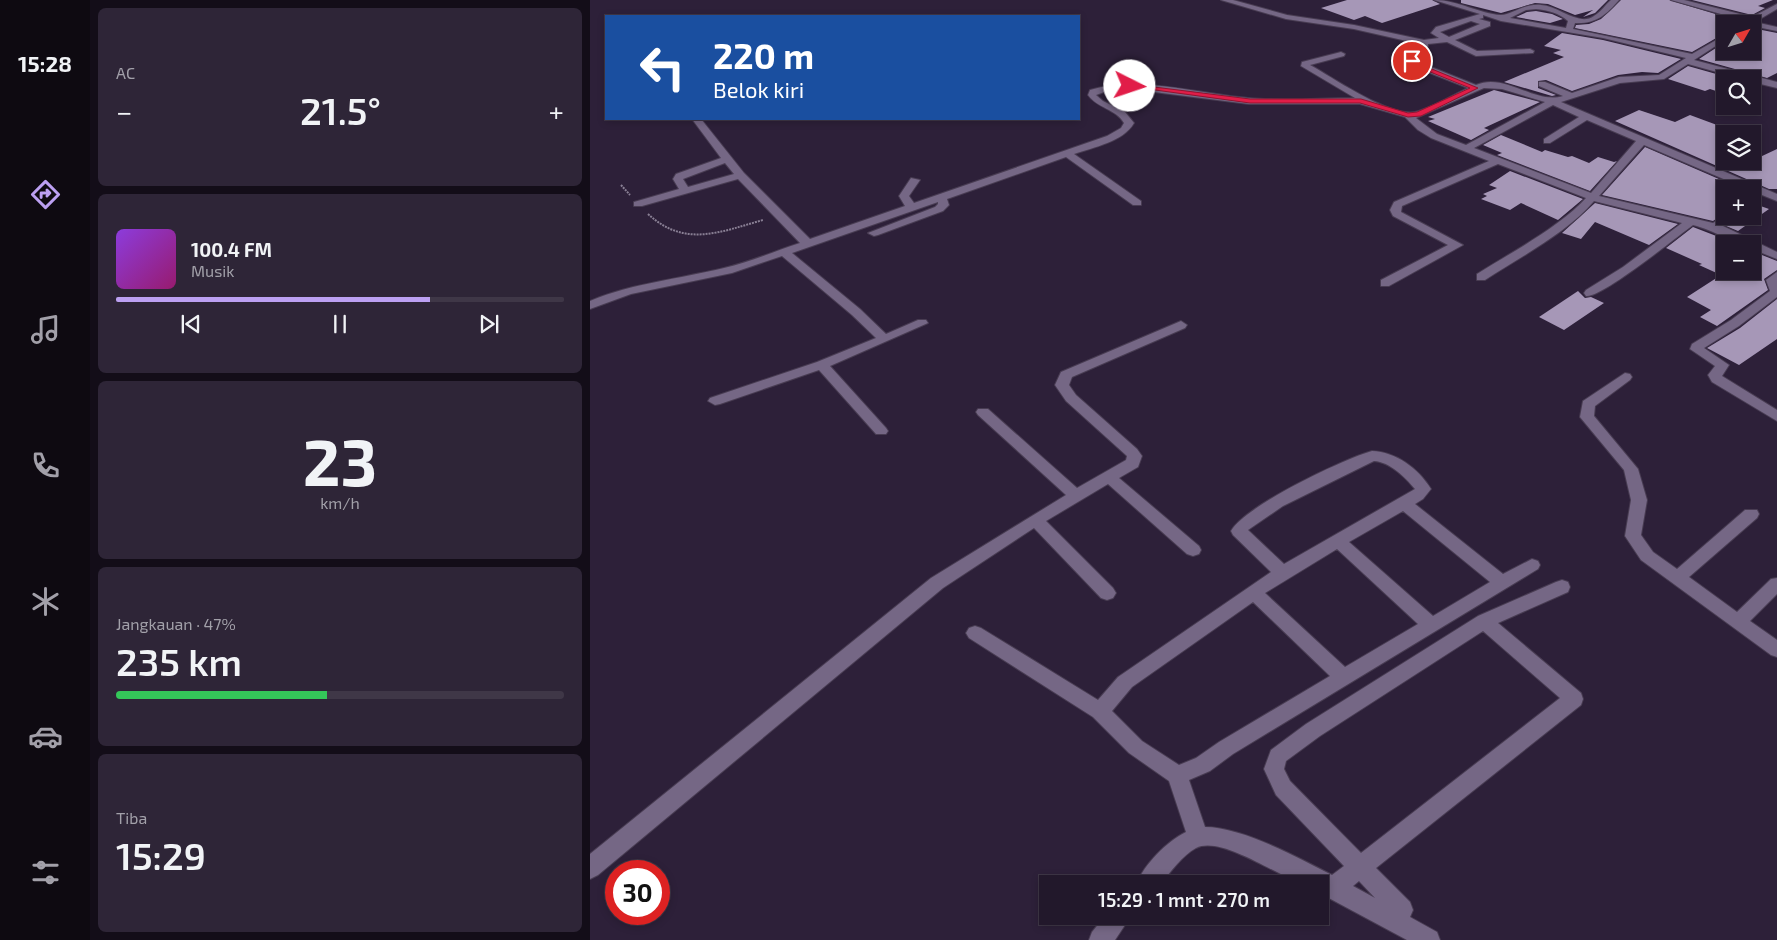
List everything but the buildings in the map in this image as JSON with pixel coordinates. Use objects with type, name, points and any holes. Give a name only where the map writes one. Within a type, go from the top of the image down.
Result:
[{"type":"street","points":[[1224,0],[1286,17],[1354,27],[1424,42],[1448,40],[1530,7],[1563,13],[1572,21],[1588,22],[1598,19],[1615,0]]},
{"type":"street","points":[[1438,0],[1503,18],[1603,36],[1691,59],[1725,70]]},
{"type":"street","points":[[1675,0],[1725,15]]},
{"type":"street","points":[[1763,15],[1777,6]]},
{"type":"street","points":[[1486,14],[1436,31],[1435,33],[1476,54],[1530,51]]},
{"type":"street","points":[[1763,15],[1777,19]]},
{"type":"street","points":[[1472,19],[1487,24]]},
{"type":"street","points":[[1569,31],[1572,21]]},
{"type":"street","points":[[1761,25],[1777,29]]},
{"type":"street","points":[[1424,42],[1424,50],[1414,56],[1412,61],[1415,64],[1475,88]]},
{"type":"street","points":[[1465,148],[1553,102],[1619,80],[1661,77],[1716,43]]},
{"type":"street","points":[[1341,54],[1304,65],[1349,90],[1366,102]]},
{"type":"street","points":[[1761,82],[1777,86]]},
{"type":"street","points":[[590,305],[620,294],[719,274],[1118,134],[1128,126],[1128,120],[1125,116],[1094,99],[1092,95],[1093,92],[1106,88],[1153,88],[1250,101],[1366,102],[1408,115],[1419,114],[1475,88],[1488,84],[1497,84],[1553,102],[1641,142],[1777,198]]},
{"type":"street","points":[[1542,84],[1572,96]]},
{"type":"street","points":[[1408,115],[1426,132],[1592,197],[1624,208],[1715,227],[1732,235]]},
{"type":"street","points":[[1547,142],[1585,116]]},
{"type":"street","points":[[697,120],[740,174],[778,216],[808,244]]},
{"type":"street","points":[[1481,277],[1542,238],[1583,208],[1641,142]]},
{"type":"street","points":[[1067,153],[1138,203]]},
{"type":"street","points":[[685,190],[678,179],[680,176],[701,169],[705,165],[727,159]]},
{"type":"street","points":[[1385,283],[1457,245],[1397,214],[1395,210],[1398,204],[1497,161]]},
{"type":"street","points":[[638,204],[740,174]]},
{"type":"street","points":[[912,207],[904,200],[904,196],[915,180]]},
{"type":"street","points":[[874,233],[939,209],[944,206],[941,197]]},
{"type":"street","points":[[1590,293],[1627,269],[1690,222]]},
{"type":"street","points":[[1761,248],[1777,256]]},
{"type":"street","points":[[784,252],[856,312],[884,339]]},
{"type":"street","points":[[1777,276],[1772,280],[1776,292],[1736,323],[1697,347],[1697,349],[1722,365],[1715,375],[1717,379],[1777,416]]},
{"type":"street","points":[[715,401],[822,365],[922,323]]},
{"type":"street","points":[[590,868],[937,583],[1035,520],[1133,463],[1135,456],[1072,398],[1062,385],[1066,375],[1181,325]]},
{"type":"street","points":[[822,365],[880,431]]},
{"type":"street","points":[[1625,378],[1588,404],[1587,417],[1631,469],[1639,500],[1633,536],[1647,556],[1777,650]]},
{"type":"street","points":[[983,412],[1076,496]]},
{"type":"street","points":[[1100,711],[1125,682],[1282,573],[1418,495],[1423,489],[1418,482],[1389,458],[1380,455],[1372,456],[1298,491],[1242,524],[1239,531],[1282,573]]},
{"type":"street","points":[[1109,477],[1193,550]]},
{"type":"street","points":[[1404,503],[1502,583]]},
{"type":"street","points":[[1678,577],[1751,514]]},
{"type":"street","points":[[1035,520],[1107,593]]},
{"type":"street","points":[[1338,541],[1431,625]]},
{"type":"street","points":[[1177,775],[1195,770],[1206,764],[1226,748],[1532,565]]},
{"type":"street","points":[[1739,621],[1777,584]]},
{"type":"street","points":[[1402,910],[1284,788],[1274,769],[1278,756],[1313,730],[1484,621],[1562,587]]},
{"type":"street","points":[[1254,593],[1343,677]]},
{"type":"street","points":[[1332,888],[1574,699],[1484,621]]},
{"type":"street","points":[[975,633],[1100,711],[1123,736],[1150,760],[1177,775],[1198,837]]},
{"type":"street","points":[[1154,875],[1169,857],[1198,837],[1225,838],[1260,851],[1429,940]]},
{"type":"street","points":[[1100,940],[1112,925]]},
{"type":"path","points":[[621,185],[651,218],[667,229],[693,237],[778,216]]},
{"type":"route","points":[[1130,86],[1250,101],[1361,101],[1408,115],[1419,114],[1475,88],[1415,64],[1412,61]]}]
